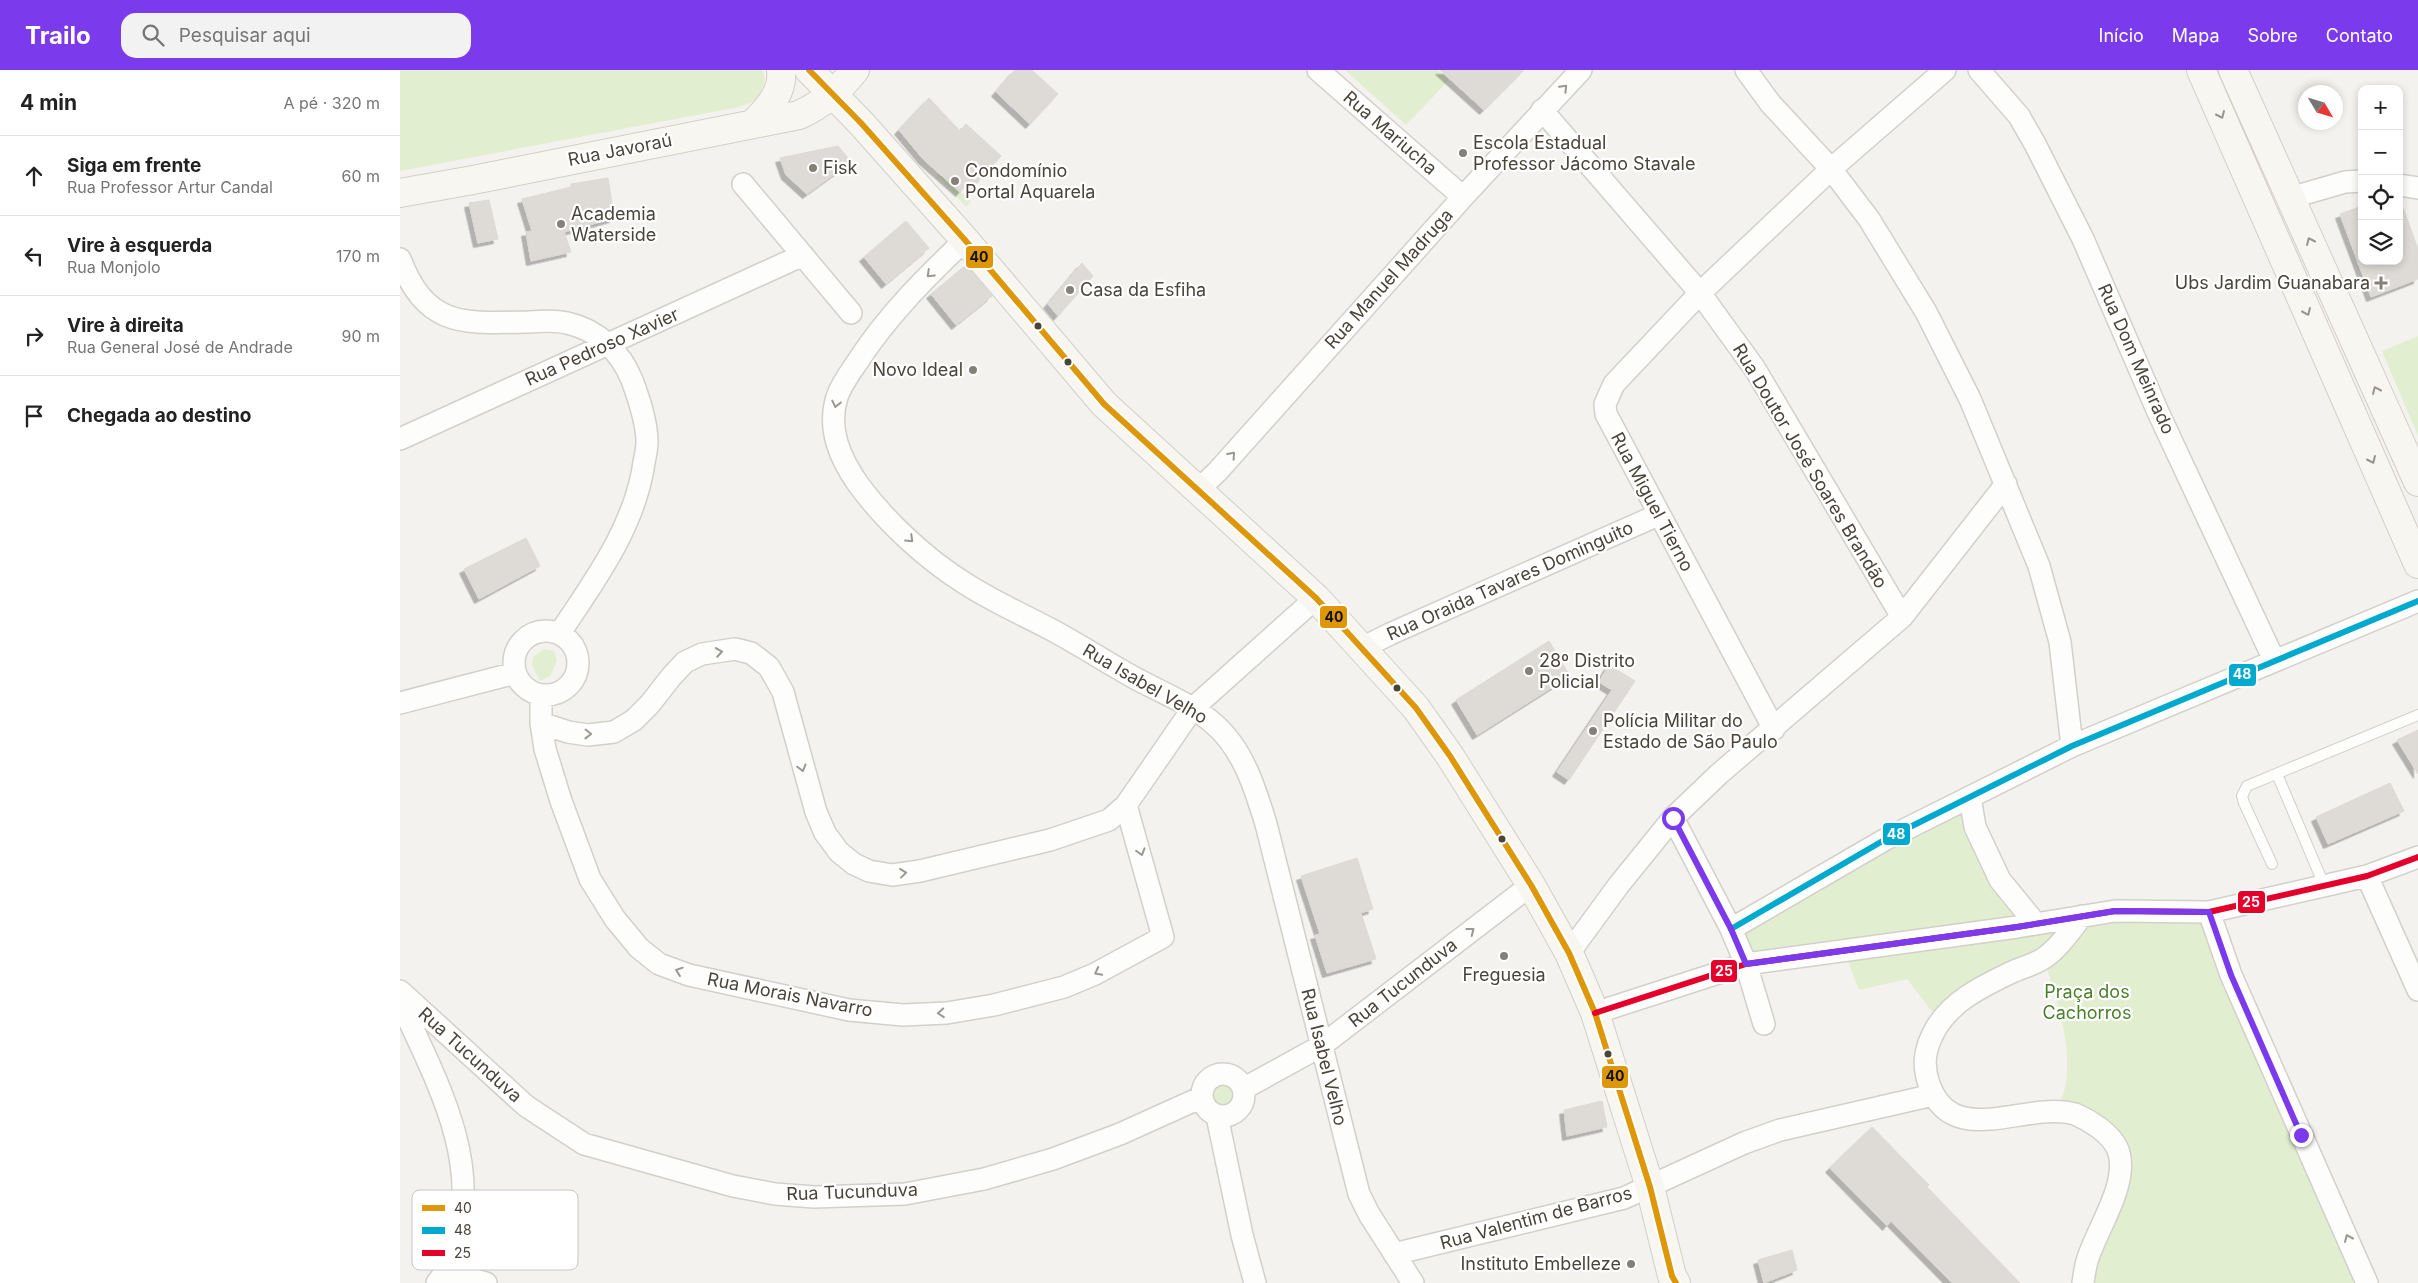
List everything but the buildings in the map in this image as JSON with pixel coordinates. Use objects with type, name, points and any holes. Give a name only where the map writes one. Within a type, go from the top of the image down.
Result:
[{"type":"main road","points":[[753,124],[766,111],[777,93],[781,70]]},
{"type":"main road","points":[[809,70],[834,94],[965,240],[1104,404],[1141,440],[1316,598],[1416,708],[1450,756],[1531,884],[1569,953],[1595,1013],[1650,1187],[1672,1276],[1676,1283]]},
{"type":"main road","name":"Rua Javoraú","points":[[400,193],[799,115],[817,107],[834,94],[855,70]]},
{"type":"main road","points":[[2201,70],[2418,564]]},
{"type":"main road","points":[[2233,70],[2418,482]]},
{"type":"street","name":"Rua Mariucha","points":[[1318,70],[1463,196]]},
{"type":"street","name":"Rua Manuel Madruga","points":[[1198,490],[1217,472],[1463,196],[1581,70]]},
{"type":"street","points":[[1746,70],[1770,104],[1831,169],[1869,219],[1926,312],[1970,399],[2039,566],[2060,642],[2072,746]]},
{"type":"street","name":"Rua Miguel Tierno","points":[[1774,728],[1658,515],[1606,414],[1605,404],[1614,384],[1700,293],[1831,169],[1945,70]]},
{"type":"street","name":"Rua Dom Meinrado","points":[[1979,70],[2019,116],[2083,239],[2158,412],[2274,660]]},
{"type":"street","name":"Rua Doutor José Soares Brandão","points":[[1542,110],[1700,293],[1755,369],[1902,617]]},
{"type":"street","points":[[2290,198],[2345,182],[2358,181]]},
{"type":"street","points":[[743,184],[851,313]]},
{"type":"street","points":[[2403,186],[2418,188]]},
{"type":"street","name":"Rua Isabel Velho","points":[[965,240],[922,282],[869,343],[837,396],[833,417],[835,441],[848,469],[869,499],[931,560],[967,585],[1193,708],[1216,725],[1237,752],[1253,780],[1266,824],[1359,1194],[1369,1214],[1413,1283]]},
{"type":"street","name":"Rua Pedroso Xavier","points":[[400,439],[803,256]]},
{"type":"street","points":[[400,259],[415,290],[431,308],[448,318],[469,323],[566,323],[587,330],[610,344],[626,366],[638,396],[647,443],[640,486],[629,521],[612,553],[560,634]]},
{"type":"street","points":[[1569,953],[1618,886],[1673,818],[1718,774],[1902,617],[2006,484]]},
{"type":"street","name":"Rua Oraida Tavares Dominguito","points":[[1362,648],[1658,515]]},
{"type":"street","points":[[541,723],[588,735],[614,732],[640,715],[685,662],[702,654],[735,649],[751,653],[769,667],[783,692],[806,781],[826,832],[840,852],[854,864],[869,871],[892,875],[920,871],[1050,840],[1109,820],[1126,805],[1193,708],[1316,598]]},
{"type":"street","points":[[1731,929],[1886,839],[2072,746],[2418,601]]},
{"type":"street","points":[[545,630],[560,634],[574,646],[578,663],[573,680],[559,692],[541,695],[525,688],[515,673],[514,658],[519,644],[531,634],[545,630]]},
{"type":"street","points":[[400,703],[515,673]]},
{"type":"street","name":"Rua Morais Navarro","points":[[541,695],[541,723],[545,748],[561,801],[590,879],[615,920],[640,948],[659,964],[689,975],[849,1010],[903,1014],[947,1013],[994,1005],[1064,986],[1094,974],[1164,937],[1126,805]]},
{"type":"street","points":[[1970,796],[1975,827],[2000,880],[2036,924]]},
{"type":"street","points":[[1673,818],[1731,929],[1746,964],[1764,1024]]},
{"type":"street","points":[[1595,1013],[1746,964],[2036,924],[2115,911],[2209,912],[2366,876],[2418,858]]},
{"type":"street","points":[[2366,876],[2418,990]]},
{"type":"street","name":"Rua Tucunduva","points":[[1243,1089],[1321,1046],[1531,884]]},
{"type":"street","points":[[2209,912],[2231,975],[2367,1283]]},
{"type":"street","points":[[2082,916],[2062,942],[2044,958],[1970,994],[1953,1007],[1940,1022],[1927,1045],[1925,1063],[1933,1094],[1942,1106],[1956,1116],[1974,1121],[2054,1112],[2074,1114],[2094,1124],[2108,1135],[2119,1153],[2120,1172],[2114,1195],[2087,1260],[2083,1283]]},
{"type":"street","name":"Rua Tucunduva","points":[[400,991],[526,1106],[584,1144],[733,1186],[775,1194],[814,1197],[905,1194],[984,1179],[1053,1159],[1120,1134],[1202,1098]]},
{"type":"street","points":[[400,1002],[434,1074],[452,1123],[461,1159],[463,1190]]},
{"type":"street","points":[[1221,1074],[1235,1078],[1243,1089],[1242,1103],[1239,1109],[1227,1116],[1216,1116],[1208,1110],[1202,1098],[1202,1091],[1209,1080],[1221,1074]]},
{"type":"street","name":"Rua Valentim de Barros","points":[[1394,1254],[1624,1198],[1744,1143],[1780,1130],[1933,1094]]},
{"type":"street","points":[[1216,1116],[1242,1235],[1255,1283]]},
{"type":"street","points":[[442,1278],[486,1283]]},
{"type":"lane","points":[[2272,864],[2242,796],[2248,786],[2418,715]]},
{"type":"lane","points":[[2277,774],[2324,885]]},
{"type":"green space","points":[[400,70],[762,70],[765,79],[759,99],[739,107],[400,171]]},
{"type":"green space","points":[[1345,70],[1438,70],[1449,80],[1406,125]]},
{"type":"green space","points":[[939,172],[971,201],[966,207],[937,175]]},
{"type":"green space","points":[[2418,336],[2418,436],[2382,351]]},
{"type":"green space","points":[[544,649],[554,651],[557,661],[550,676],[540,681],[532,665],[533,657]]},
{"type":"green space","name":"Praça dos Cachorros","points":[[1970,797],[1975,827],[2036,924],[2209,912],[2367,1283],[2083,1283],[2114,1195],[2108,1135],[2054,1112],[2063,1095],[2067,1077],[2067,1057],[2065,1036],[2044,958],[1940,1022],[1907,979],[1859,990],[1844,951],[1746,964],[1731,929]]},
{"type":"green space","points":[[1226,1083],[1236,1087],[1240,1097],[1236,1107],[1226,1111],[1216,1107],[1212,1097],[1216,1087]]},
{"type":"transit line","name":"40","points":[[809,70],[861,123],[965,240],[1104,404],[1316,598],[1416,708],[1450,756],[1531,885],[1569,953],[1595,1013],[1650,1187],[1672,1276],[1676,1283]]},
{"type":"transit line","name":"48","points":[[1731,929],[1886,839],[2072,746],[2418,601]]},
{"type":"transit line","name":"25","points":[[1595,1013],[1746,964],[2017,927],[2115,911],[2209,912],[2367,876],[2418,857]]},
{"type":"place","name":"Escola Estadual Professor Jácomo Stavale","points":[[1463,153]]},
{"type":"place","name":"Fisk","points":[[813,168]]},
{"type":"place","name":"Condomínio Portal Aquarela","points":[[955,181]]},
{"type":"place","name":"Academia Waterside","points":[[561,224]]},
{"type":"place","name":"Ubs Jardim Guanabara","points":[[2381,283]]},
{"type":"place","name":"Casa da Esfiha","points":[[1070,290]]},
{"type":"place","name":"Novo Ideal","points":[[973,370]]},
{"type":"place","name":"28º Distrito Policial","points":[[1529,671]]},
{"type":"place","name":"Polícia Militar do Estado de São Paulo","points":[[1593,731]]},
{"type":"place","name":"Freguesia","points":[[1504,956]]},
{"type":"place","name":"Instituto Embelleze","points":[[1631,1264]]},
{"type":"route","points":[[1673,818],[1731,929],[1746,964],[2017,927],[2115,911],[2209,912],[2231,975],[2301,1135]]}]
